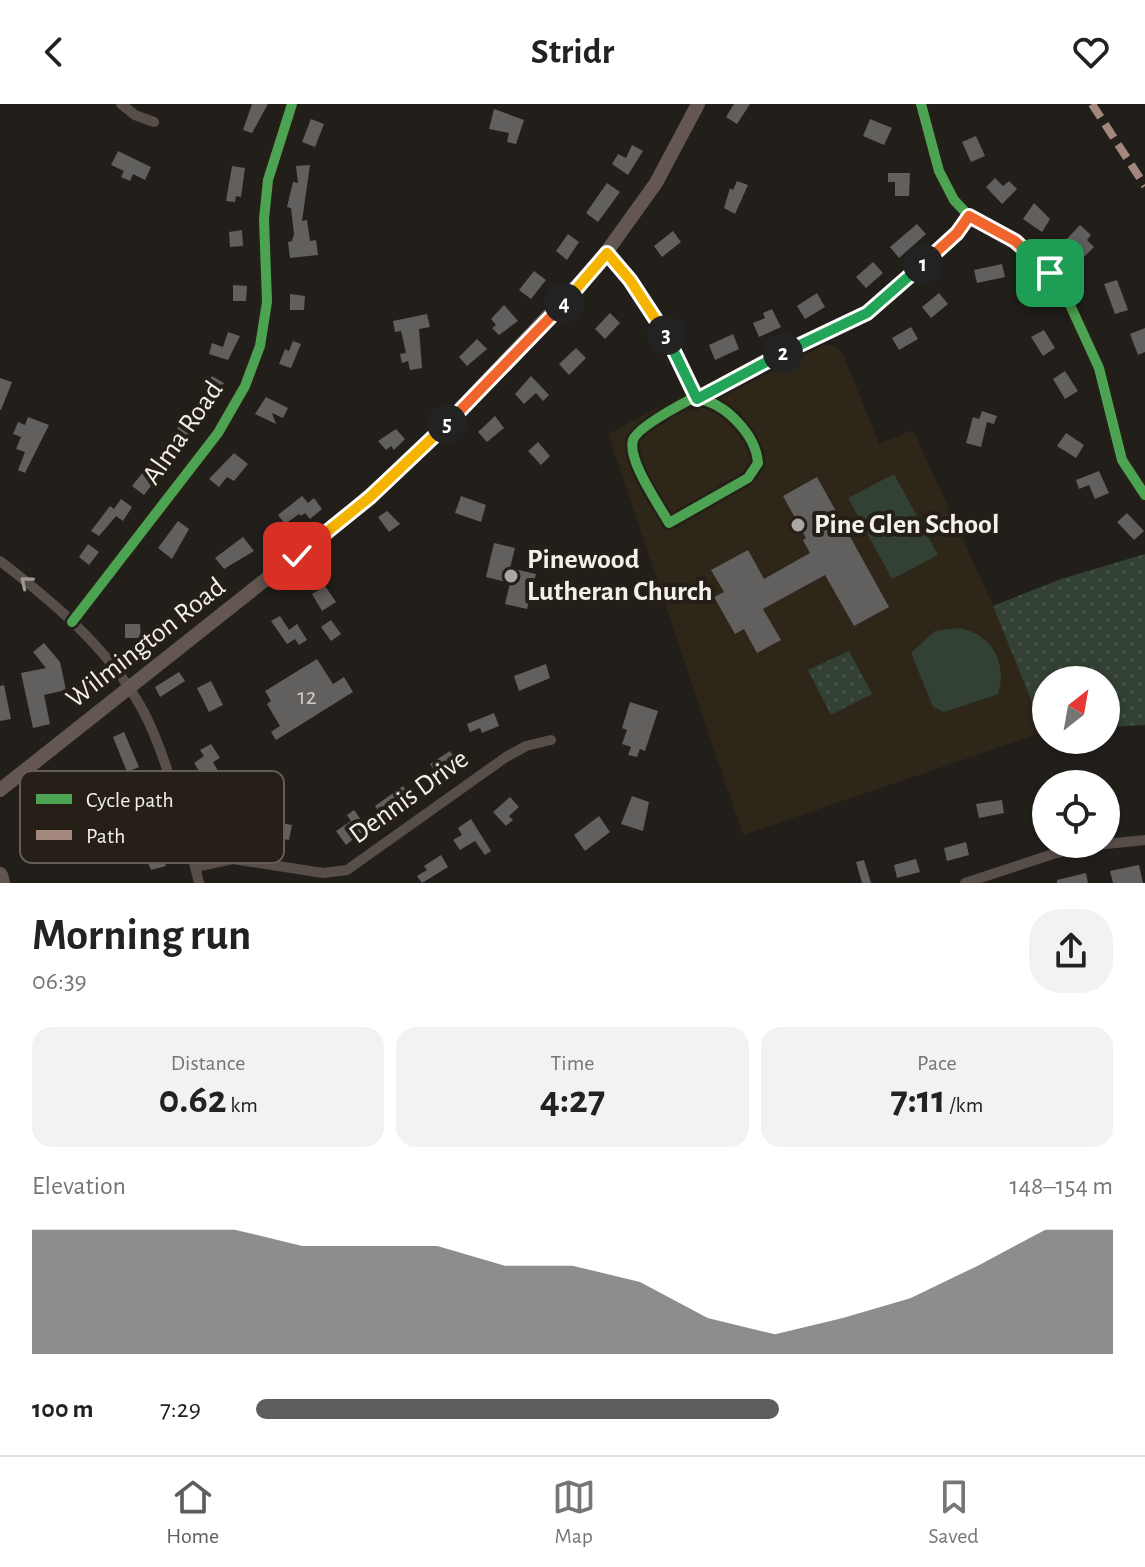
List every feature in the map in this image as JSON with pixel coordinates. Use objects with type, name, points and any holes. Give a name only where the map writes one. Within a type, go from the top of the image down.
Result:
[{"type":"main road","name":"Wilmington Road","points":[[24,771],[410,461],[607,253],[656,183],[698,104]]},
{"type":"main road","name":"Wilmington Road","points":[[0,790],[20,774]]},
{"type":"main road","points":[[0,875],[2,883]]},
{"type":"street","points":[[121,104],[135,115],[154,122]]},
{"type":"street","name":"Alma Road","points":[[72,622],[218,433],[245,386],[260,346],[267,302],[264,219],[268,180],[292,104]]},
{"type":"street","points":[[921,104],[942,179],[954,200],[969,216],[1025,249],[1058,283],[1099,368],[1122,460],[1145,495]]},
{"type":"street","points":[[607,253],[658,323],[697,399],[715,404],[735,420],[755,450],[758,463],[748,478],[669,523],[634,458],[633,440],[643,426],[697,399],[867,313],[954,236],[969,216]]},
{"type":"street","points":[[0,561],[72,622],[129,688],[151,726],[165,771]]},
{"type":"street","name":"Dennis Drive","points":[[259,863],[323,873],[347,870],[516,751],[551,740]]},
{"type":"street","points":[[1120,842],[1145,840]]},
{"type":"street","points":[[965,883],[1041,858]]},
{"type":"street","points":[[194,863],[199,883]]},
{"type":"street","name":"Dennis Drive","points":[[195,867],[214,863]]},
{"type":"shaded area","name":"Pine Glen School","points":[[824,345],[834,345],[842,352],[879,444],[913,430],[1002,625],[1032,701],[1032,736],[743,835],[608,434],[669,402],[695,411]]},
{"type":"green space","points":[[894,474],[938,555],[892,579],[848,498]]},
{"type":"green space","points":[[1145,554],[1145,725],[1120,726],[1120,666],[1032,666],[1032,702],[993,606],[1061,579]]},
{"type":"green space","points":[[959,628],[980,636],[988,643],[998,661],[1001,682],[998,694],[944,712],[933,707],[911,653],[935,631]]},
{"type":"green space","points":[[849,651],[872,694],[831,715],[808,670]]},
{"type":"building","points":[[252,104],[268,104],[252,133],[243,130]]},
{"type":"building","points":[[734,104],[750,104],[737,124],[726,117]]},
{"type":"building","points":[[494,109],[524,120],[516,144],[507,142],[509,133],[489,129]]},
{"type":"building","points":[[311,119],[324,124],[315,147],[302,142]]},
{"type":"building","points":[[870,119],[892,128],[884,145],[863,136]]},
{"type":"building","points":[[976,136],[985,156],[971,162],[962,142]]},
{"type":"building","points":[[632,145],[643,151],[628,175],[612,164],[618,154],[626,158]]},
{"type":"building","points":[[118,151],[151,167],[145,180],[133,174],[130,181],[121,177],[124,171],[111,165]]},
{"type":"building","points":[[310,165],[302,221],[307,220],[310,241],[316,240],[318,255],[290,258],[288,242],[292,241],[294,234],[291,208],[287,207],[293,182],[298,183],[296,166]]},
{"type":"building","points":[[232,166],[245,168],[241,197],[236,196],[235,202],[226,201]]},
{"type":"building","points":[[888,173],[910,173],[909,196],[895,196],[895,182],[888,182]]},
{"type":"building","points":[[995,178],[1003,186],[1009,181],[1017,189],[1002,204],[986,187]]},
{"type":"building","points":[[737,181],[748,185],[735,214],[724,208],[730,188],[733,190]]},
{"type":"building","points":[[607,183],[620,192],[598,222],[586,213]]},
{"type":"building","points":[[1034,203],[1050,219],[1042,232],[1023,219]]},
{"type":"building","points":[[917,224],[926,234],[899,258],[890,247]]},
{"type":"building","points":[[1080,225],[1091,235],[1087,240],[1094,247],[1083,258],[1065,241]]},
{"type":"building","points":[[242,230],[243,246],[230,247],[229,232]]},
{"type":"building","points":[[673,231],[681,242],[662,257],[654,246]]},
{"type":"building","points":[[568,234],[579,242],[567,260],[556,251]]},
{"type":"building","points":[[873,262],[883,273],[866,288],[856,277]]},
{"type":"building","points":[[1002,264],[1005,277],[977,283],[974,270]]},
{"type":"building","points":[[534,271],[546,280],[531,299],[519,290]]},
{"type":"building","points":[[1117,280],[1128,310],[1115,314],[1104,284]]},
{"type":"building","points":[[233,285],[247,286],[246,301],[233,301]]},
{"type":"building","points":[[817,293],[825,307],[805,319],[797,306]]},
{"type":"building","points":[[939,293],[948,304],[931,318],[922,307]]},
{"type":"building","points":[[290,294],[305,296],[304,310],[290,310]]},
{"type":"building","points":[[504,305],[518,321],[499,335],[492,328],[496,325],[491,319]]},
{"type":"building","points":[[772,309],[781,327],[759,337],[753,323],[765,318],[763,313]]},
{"type":"building","points":[[610,313],[620,323],[605,339],[595,329]]},
{"type":"building","points":[[427,314],[430,327],[419,329],[422,368],[410,370],[408,361],[402,363],[400,354],[406,353],[401,331],[395,332],[393,321]]},
{"type":"building","points":[[911,327],[918,339],[899,350],[892,338]]},
{"type":"building","points":[[1145,328],[1145,352],[1138,355],[1130,334]]},
{"type":"building","points":[[1044,330],[1055,348],[1043,356],[1031,337]]},
{"type":"building","points":[[228,332],[240,336],[228,360],[209,354],[212,343],[223,347]]},
{"type":"building","points":[[733,334],[739,349],[715,360],[709,345]]},
{"type":"building","points":[[477,339],[487,349],[467,366],[459,357]]},
{"type":"building","points":[[293,341],[301,344],[291,368],[279,364],[285,349],[289,351]]},
{"type":"building","points":[[576,348],[586,358],[569,375],[559,364]]},
{"type":"building","points":[[1065,371],[1078,391],[1065,399],[1053,379]]},
{"type":"building","points":[[212,376],[224,383],[217,396],[204,389]]},
{"type":"building","points":[[531,376],[549,395],[543,401],[536,393],[524,404],[515,394]]},
{"type":"building","points":[[0,378],[12,382],[1,410],[0,410]]},
{"type":"building","points":[[266,397],[288,408],[283,418],[272,413],[276,424],[255,414]]},
{"type":"building","points":[[982,411],[997,416],[994,424],[987,422],[981,447],[966,443],[973,417],[979,419]]},
{"type":"building","points":[[187,415],[198,424],[188,437],[177,428]]},
{"type":"building","points":[[495,416],[504,428],[487,442],[478,432]]},
{"type":"building","points":[[28,417],[49,425],[25,473],[18,470],[25,452],[16,449],[21,437],[13,434],[18,422],[25,425]]},
{"type":"building","points":[[396,429],[405,439],[394,450],[391,446],[386,450],[378,441]]},
{"type":"building","points":[[1066,433],[1084,445],[1076,458],[1057,446]]},
{"type":"building","points":[[538,442],[550,456],[541,465],[528,451]]},
{"type":"building","points":[[234,453],[248,464],[234,481],[227,477],[219,487],[209,479]]},
{"type":"building","points":[[155,457],[166,466],[144,495],[132,486]]},
{"type":"building","points":[[1099,471],[1109,493],[1095,499],[1089,485],[1079,489],[1076,480]]},
{"type":"building","points":[[817,477],[889,607],[854,626],[825,575],[763,609],[781,640],[757,653],[744,629],[735,634],[714,597],[724,592],[711,570],[748,550],[764,579],[810,553],[803,540],[806,538],[783,496]]},
{"type":"building","points":[[302,496],[308,503],[314,498],[322,509],[310,519],[305,513],[299,514],[285,524],[278,515]]},
{"type":"building","points":[[461,496],[486,505],[481,522],[455,513]]},
{"type":"building","points":[[121,499],[132,507],[123,521],[116,516],[99,536],[91,531],[110,506],[114,509]]},
{"type":"building","points":[[387,511],[400,524],[389,532],[378,517]]},
{"type":"building","points":[[1127,513],[1144,531],[1134,540],[1117,522]]},
{"type":"building","points":[[178,521],[189,529],[172,559],[158,548]]},
{"type":"building","points":[[243,537],[254,551],[224,569],[215,558]]},
{"type":"building","name":"Pinewood Lutheran Church","points":[[494,543],[515,548],[510,568],[536,574],[527,609],[505,604],[510,583],[486,577]]},
{"type":"building","points":[[88,544],[99,552],[89,565],[79,557]]},
{"type":"building","points":[[325,586],[336,602],[322,611],[312,594]]},
{"type":"building","points":[[280,616],[289,630],[297,624],[307,640],[299,645],[295,639],[287,644],[271,621]]},
{"type":"building","points":[[331,620],[341,634],[331,641],[321,627]]},
{"type":"building","points":[[125,624],[140,624],[141,638],[125,638]]},
{"type":"building","points":[[44,643],[60,662],[66,690],[44,695],[50,724],[33,728],[21,673],[46,668],[33,652]]},
{"type":"building","points":[[317,659],[333,684],[344,677],[353,692],[276,740],[271,732],[280,726],[267,704],[271,701],[265,691]]},
{"type":"building","points":[[546,664],[550,678],[519,691],[514,676]]},
{"type":"building","points":[[179,672],[185,681],[160,697],[155,687]]},
{"type":"building","points":[[211,681],[223,705],[209,712],[197,688]]},
{"type":"building","points":[[4,685],[11,719],[0,721],[0,686]]},
{"type":"building","points":[[630,702],[658,711],[645,751],[640,749],[637,757],[628,755],[631,747],[622,744],[627,730],[622,728]]},
{"type":"building","points":[[494,713],[499,726],[482,733],[480,728],[470,732],[467,724]]},
{"type":"building","points":[[124,732],[139,767],[127,771],[113,737]]},
{"type":"building","points":[[211,744],[220,758],[213,762],[218,771],[199,771],[194,763],[204,756],[200,750]]},
{"type":"building","points":[[450,751],[459,764],[439,777],[430,764]]},
{"type":"building","points":[[403,786],[412,799],[384,819],[375,806]]},
{"type":"building","points":[[632,796],[649,802],[643,831],[621,824]]},
{"type":"building","points":[[510,797],[519,807],[509,816],[513,820],[506,826],[493,812]]},
{"type":"building","points":[[1002,800],[1004,813],[979,818],[976,804]]},
{"type":"building","points":[[354,810],[367,828],[346,845],[336,831],[351,821],[347,815]]},
{"type":"building","points":[[599,816],[610,832],[585,851],[574,835]]},
{"type":"building","points":[[471,819],[491,851],[485,855],[475,841],[460,850],[453,840],[462,835],[458,828]]},
{"type":"building","points":[[284,823],[292,825],[289,840],[284,839]]},
{"type":"building","points":[[966,842],[969,855],[947,861],[944,848]]},
{"type":"building","points":[[441,855],[448,867],[422,883],[417,876],[427,870],[424,866]]},
{"type":"building","points":[[916,859],[920,872],[897,878],[894,865]]},
{"type":"building","points":[[864,860],[871,883],[862,883],[856,862]]},
{"type":"building","points":[[148,863],[165,863],[166,866],[151,870]]},
{"type":"building","points":[[1139,865],[1143,883],[1113,883],[1110,871]]},
{"type":"building","points":[[1086,873],[1088,883],[1057,883],[1057,880]]},
{"type":"marked path","points":[[1092,104],[1145,186]]},
{"type":"cycle path","points":[[72,622],[218,433],[245,386],[260,346],[267,302],[264,219],[268,180],[292,104]]},
{"type":"cycle path","points":[[921,104],[939,171],[954,200],[969,216],[1033,256],[1065,294],[1099,368],[1122,460],[1145,495]]},
{"type":"cycle path","points":[[697,399],[718,406],[737,422],[752,442],[758,463],[748,478],[669,523],[645,482],[632,449],[633,440],[644,427],[702,393],[868,313],[922,268],[969,216]]},
{"type":"place","name":"Pine Glen School","points":[[798,525]]},
{"type":"place","name":"Pinewood Lutheran Church","points":[[511,576]]},
{"type":"route","points":[[297,556],[410,461],[583,282],[607,253],[630,280],[658,323],[686,372],[697,399],[867,313],[954,236],[969,216],[1015,241],[1050,273]]}]
